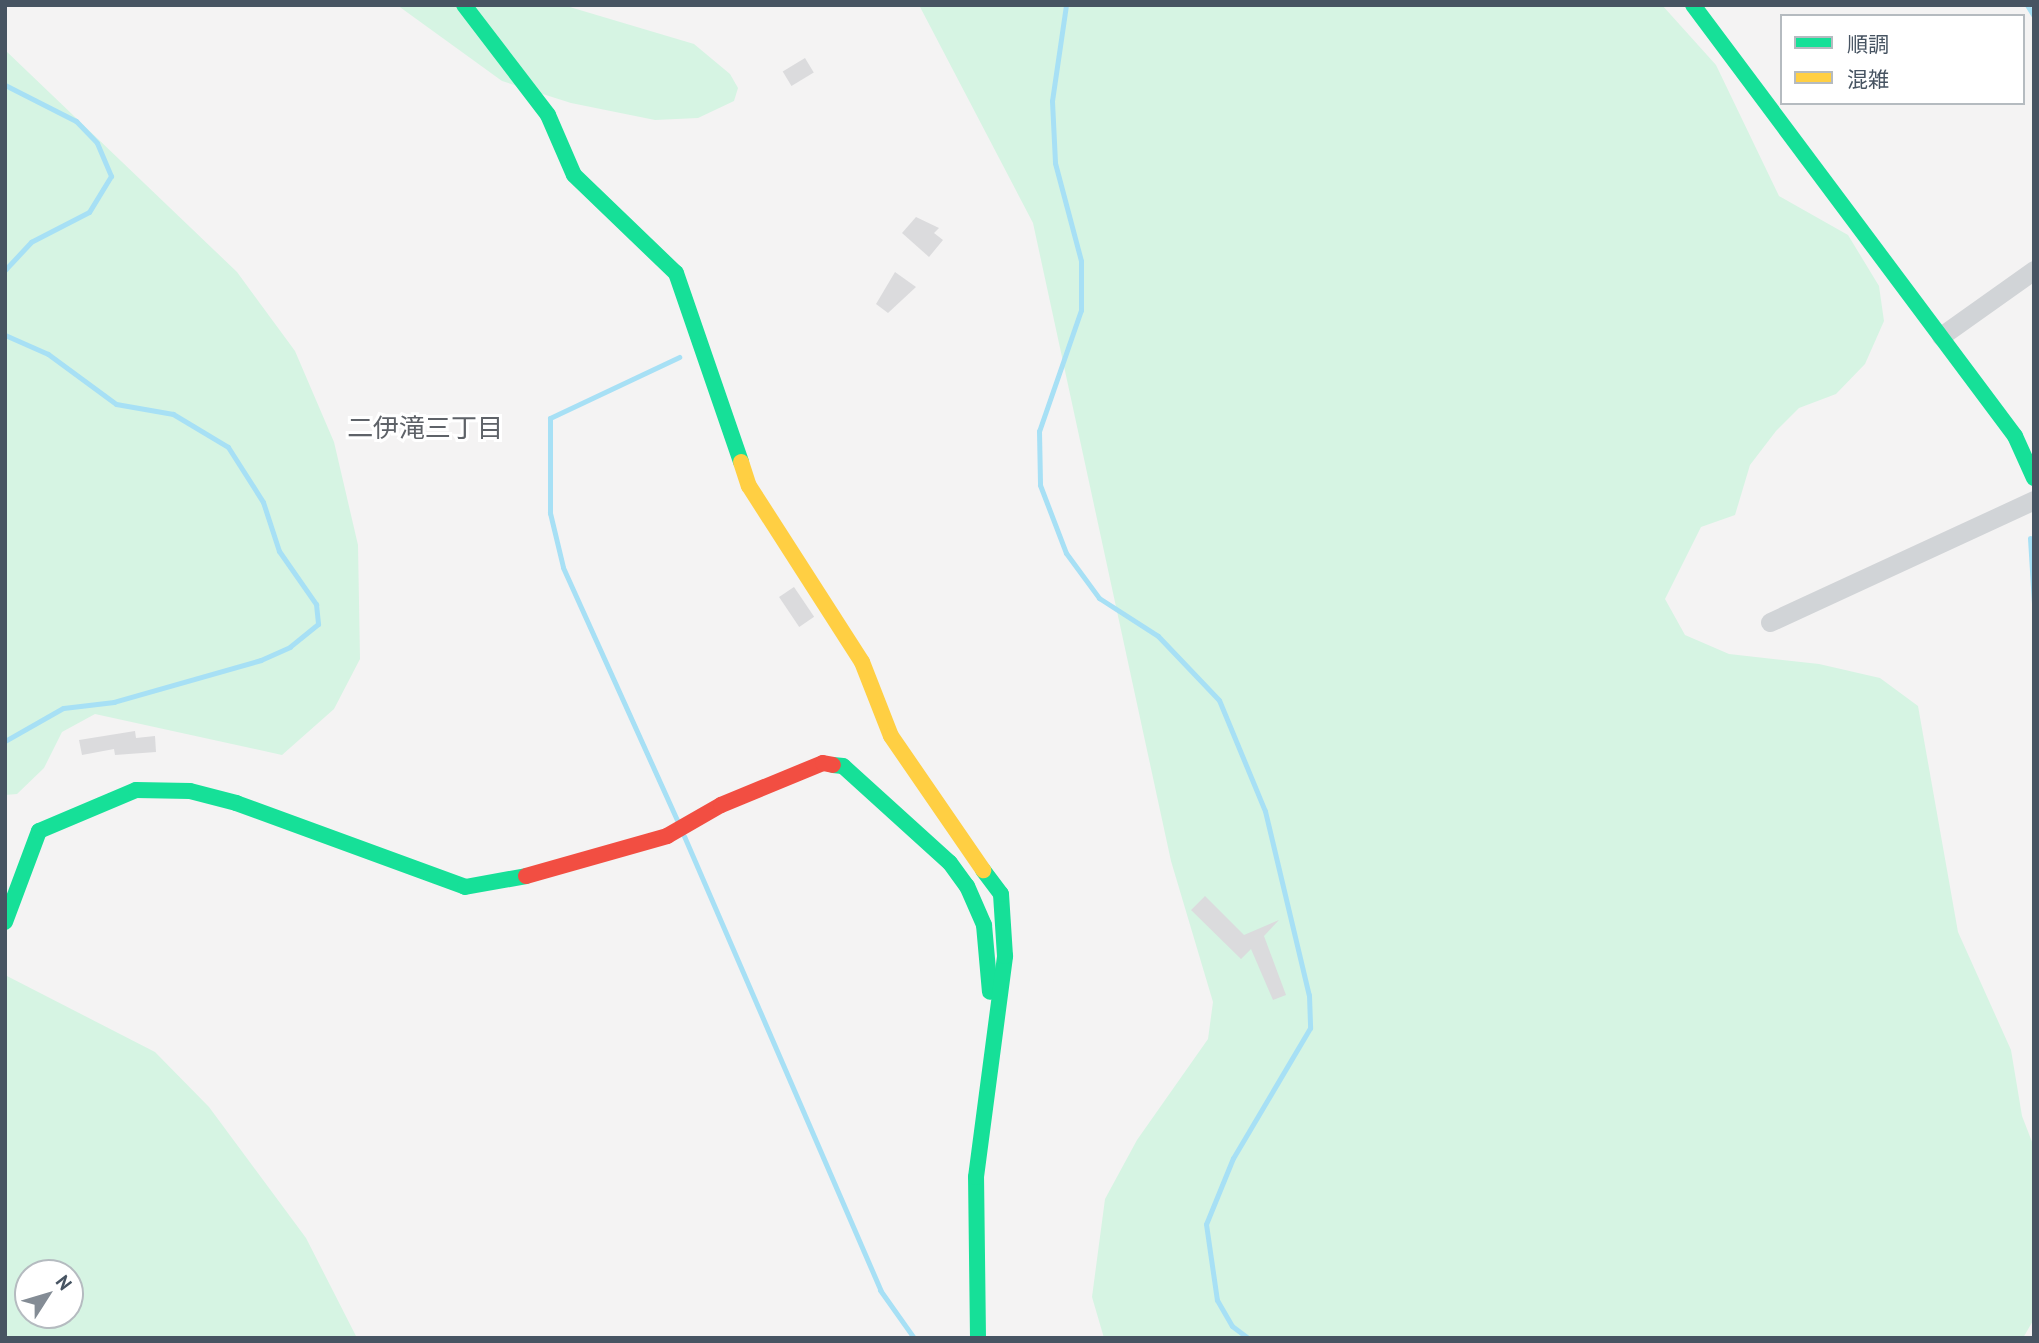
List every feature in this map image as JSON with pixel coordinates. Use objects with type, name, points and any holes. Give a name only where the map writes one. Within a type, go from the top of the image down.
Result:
[{"type":"street","points":[[464,5],[548,115],[575,175],[676,273],[749,486],[862,662],[891,736],[911,769],[1001,894],[1006,907],[999,1006],[976,1177],[978,1338]]},
{"type":"street","points":[[1693,5],[2015,436],[2034,478]]},
{"type":"street","points":[[1941,335],[2034,270]]},
{"type":"street","points":[[1770,622],[2034,500]]},
{"type":"street","points":[[5,922],[39,831],[136,790],[190,791],[236,803],[465,887],[491,886],[667,836],[721,805],[823,763],[843,766],[950,863],[967,886],[984,925],[989,989],[999,1006]]},
{"type":"green space","points":[[397,5],[563,5],[694,44],[730,74],[738,88],[734,101],[698,118],[655,120],[571,103],[502,81]]},
{"type":"green space","points":[[919,5],[1662,5],[1716,65],[1779,196],[1848,235],[1879,286],[1884,321],[1865,364],[1836,394],[1799,408],[1776,431],[1750,465],[1735,515],[1701,527],[1665,599],[1685,635],[1729,654],[1819,664],[1880,678],[1918,706],[1958,932],[2011,1050],[2022,1116],[2034,1147],[2034,1319],[2023,1338],[1104,1338],[1092,1297],[1105,1199],[1137,1140],[1208,1039],[1213,1002],[1171,861],[1033,223]]},
{"type":"green space","points":[[5,50],[237,272],[295,351],[334,442],[358,545],[360,659],[334,709],[282,755],[95,714],[62,732],[44,768],[17,794],[5,795]]},
{"type":"green space","points":[[5,975],[155,1052],[209,1107],[306,1238],[357,1338],[5,1338]]},
{"type":"building","points":[[805,58],[814,73],[791,86],[783,71]]},
{"type":"building","points":[[916,217],[939,228],[934,233],[943,240],[929,257],[902,233]]},
{"type":"building","points":[[895,272],[916,287],[888,313],[876,304]]},
{"type":"building","points":[[794,587],[814,617],[799,627],[779,597]]},
{"type":"building","points":[[135,731],[136,738],[155,736],[156,752],[115,755],[114,749],[82,755],[79,740]]},
{"type":"building","points":[[1205,896],[1244,935],[1279,920],[1264,936],[1286,995],[1273,1000],[1251,949],[1241,959],[1191,910]]},
{"type":"waterway","points":[[1066,5],[1052,101],[1055,163],[1081,261],[1081,310],[1039,431],[1040,485],[1066,553],[1099,598],[1158,636],[1219,700],[1265,811],[1309,995],[1310,1028],[1233,1158],[1206,1224],[1217,1300],[1232,1326],[1248,1338]]},
{"type":"waterway","points":[[2027,5],[2034,16]]},
{"type":"waterway","points":[[5,85],[76,121],[97,143],[111,176],[89,212],[31,242],[5,270]]},
{"type":"waterway","points":[[5,335],[48,354],[116,404],[173,414],[228,447],[263,502],[279,551],[316,604],[318,624],[290,647],[261,660],[114,702],[63,708],[5,741]]},
{"type":"waterway","points":[[677,820],[563,567],[550,513],[550,418],[679,357]]},
{"type":"waterway","points":[[2030,538],[2034,604]]},
{"type":"waterway","points":[[684,836],[880,1290],[914,1338]]},
{"type":"traffic: fast","points":[[464,5],[548,115],[574,175],[676,273],[741,462]]},
{"type":"traffic: fast","points":[[1693,5],[2015,436],[2034,478]]},
{"type":"traffic: fast","points":[[833,765],[843,766],[950,863],[967,886],[984,925],[990,992]]},
{"type":"traffic: fast","points":[[5,922],[39,831],[136,790],[190,791],[236,803],[465,887],[526,876]]},
{"type":"traffic: fast","points":[[978,1338],[976,1177],[1005,956],[1001,894],[983,870]]},
{"type":"traffic: slow","points":[[741,462],[749,486],[862,662],[891,736],[983,870]]},
{"type":"traffic: jam","points":[[526,876],[667,836],[721,805],[823,763],[833,765]]},
{"type":"district","name":"二伊滝三丁目","points":[[425,428]]}]
